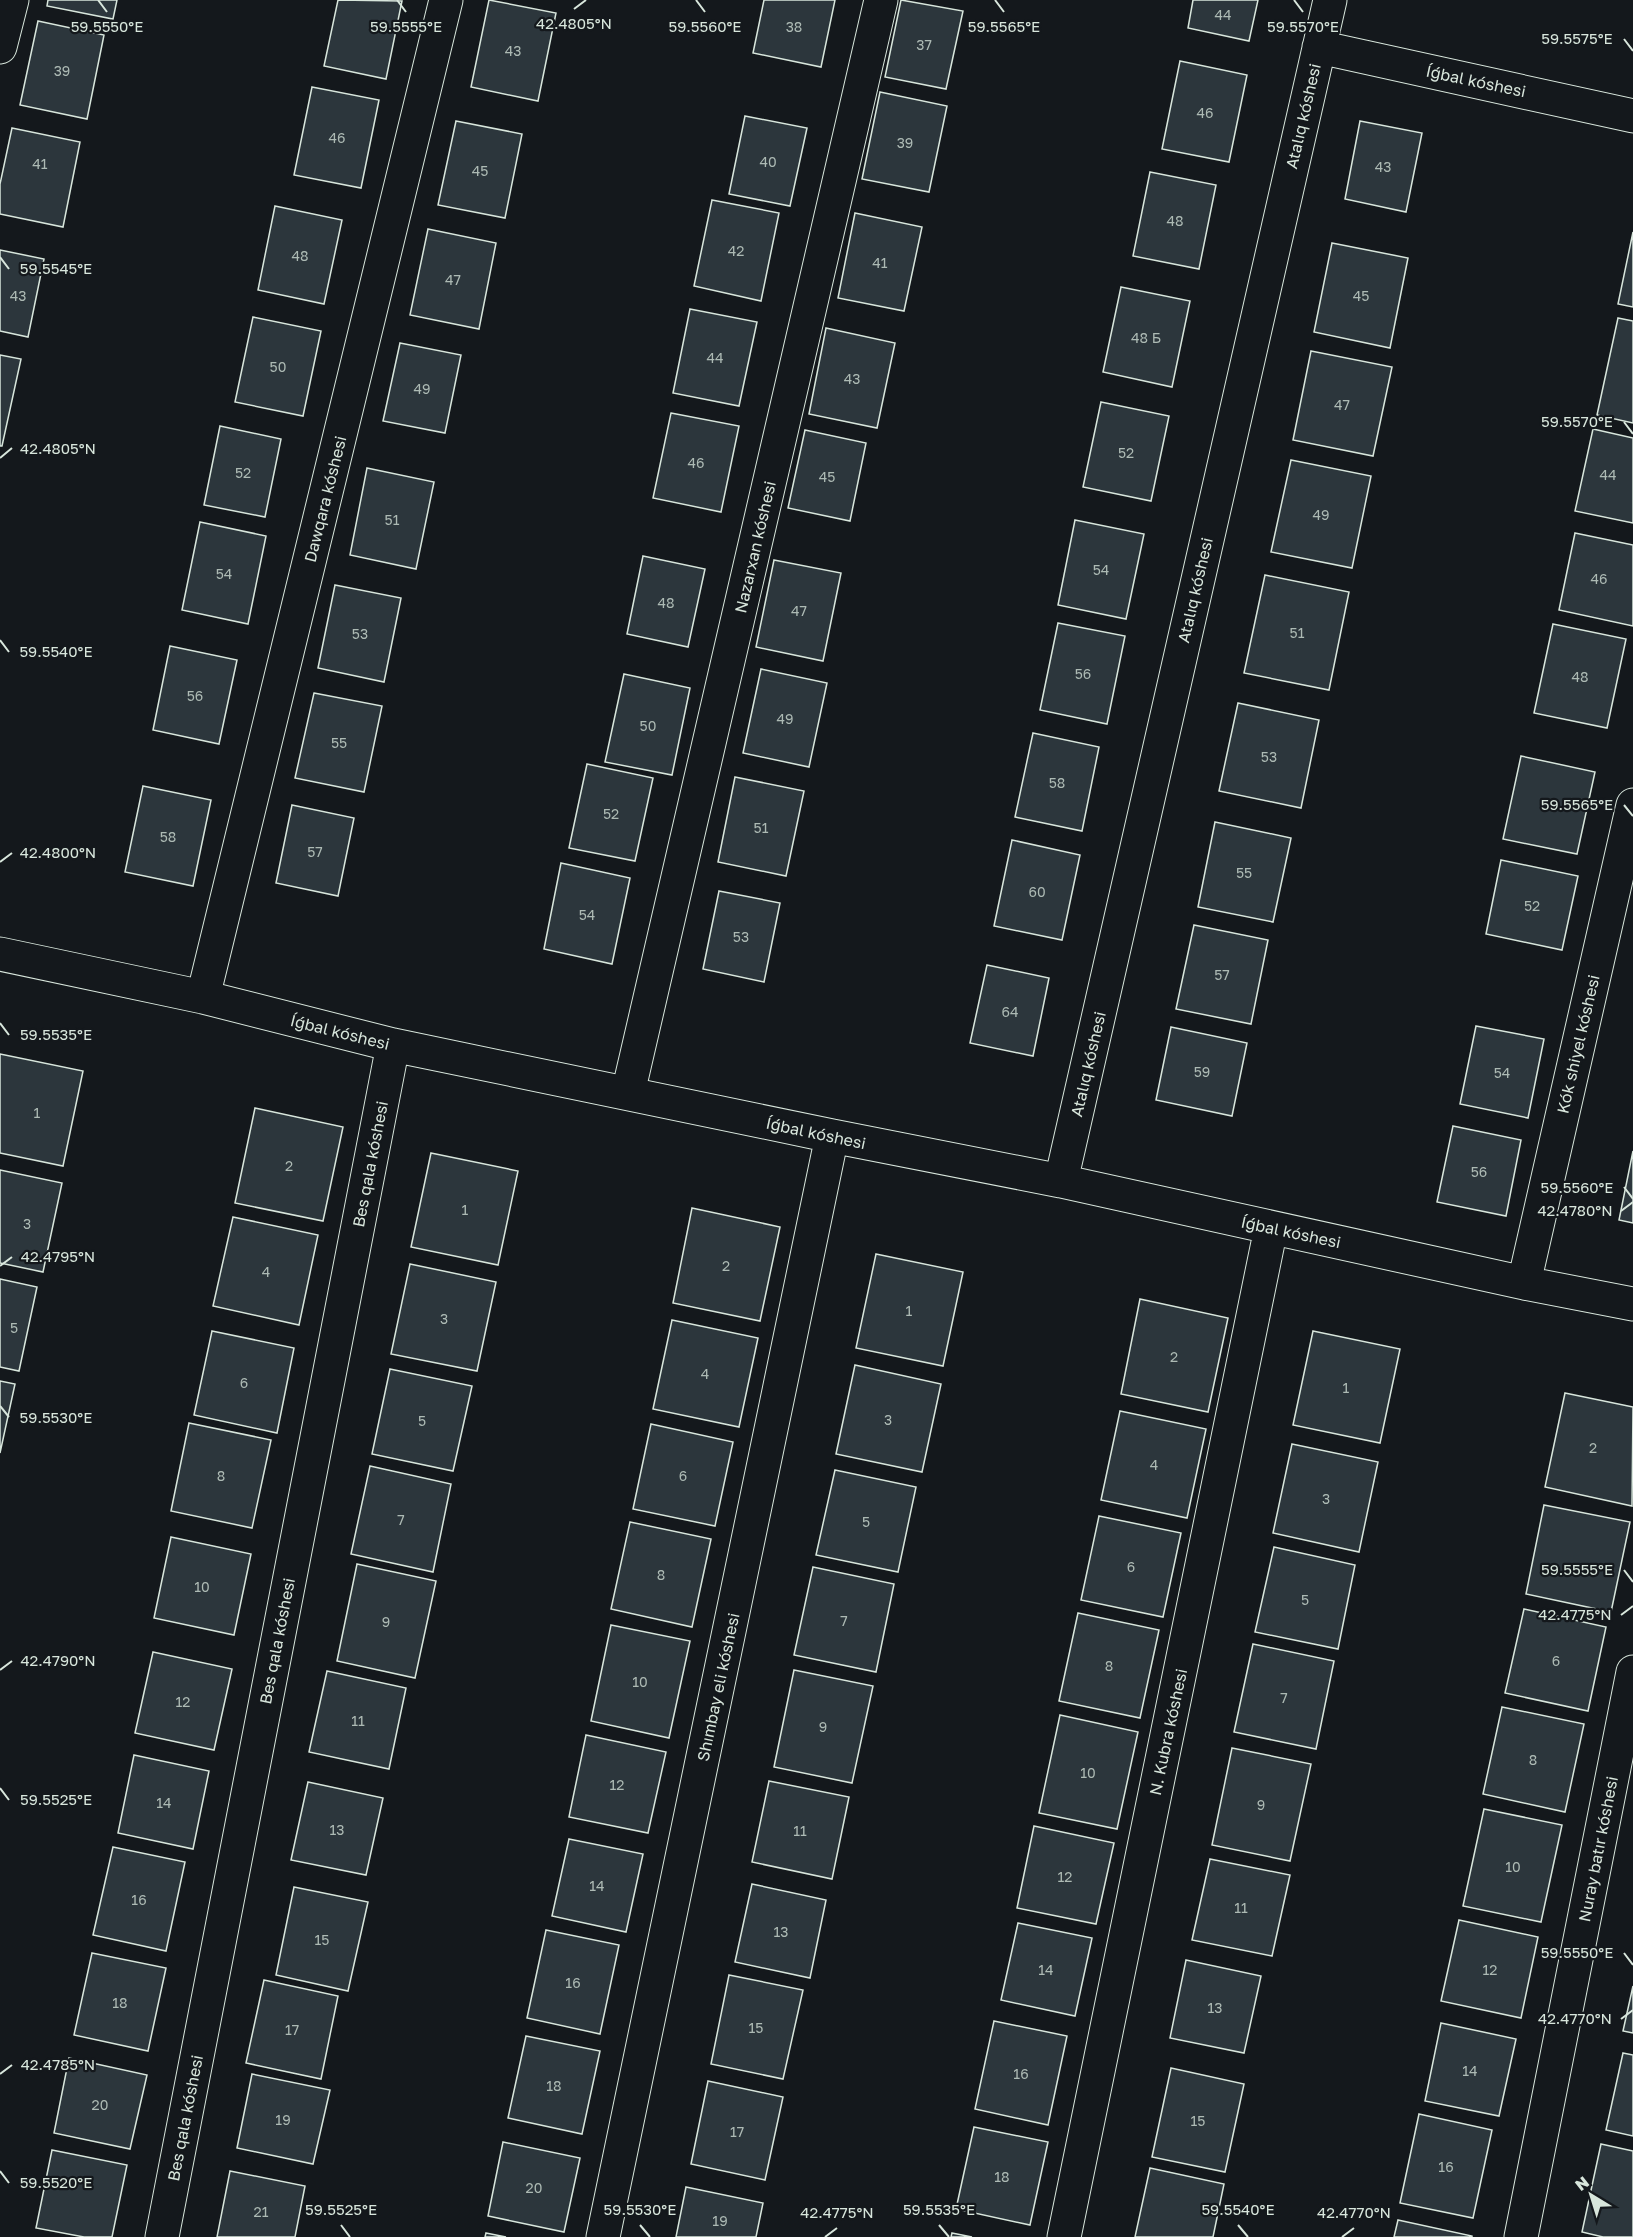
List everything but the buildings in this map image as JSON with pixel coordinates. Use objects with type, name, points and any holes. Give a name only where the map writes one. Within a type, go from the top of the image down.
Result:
[{"type":"street","points":[[0,47],[12,0]]},
{"type":"street","name":"Dawqara kóshesi","points":[[203,997],[446,0]]},
{"type":"street","name":"Nazarxan kóshesi","points":[[628,1093],[881,0]]},
{"type":"street","name":"Atalıq kóshesi","points":[[1061,1181],[1330,0]]},
{"type":"street","name":"Íǵbal kóshesi","points":[[1319,47],[1633,116]]},
{"type":"street","name":"Kók shiyel kóshesi","points":[[1524,1283],[1633,805]]},
{"type":"street","name":"Íǵbal kóshesi","points":[[0,954],[203,997],[393,1045],[1061,1181],[1524,1283],[1633,1304]]},
{"type":"street","name":"Bes qala kóshesi","points":[[162,2237],[393,1045]]},
{"type":"street","name":"Shımbay eli kóshesi","points":[[603,2237],[832,1136]]},
{"type":"street","name":"N. Kubra kóshesi","points":[[1064,2237],[1271,1228]]},
{"type":"street","name":"Nuray batır kóshesi","points":[[1521,2237],[1633,1672]]}]
